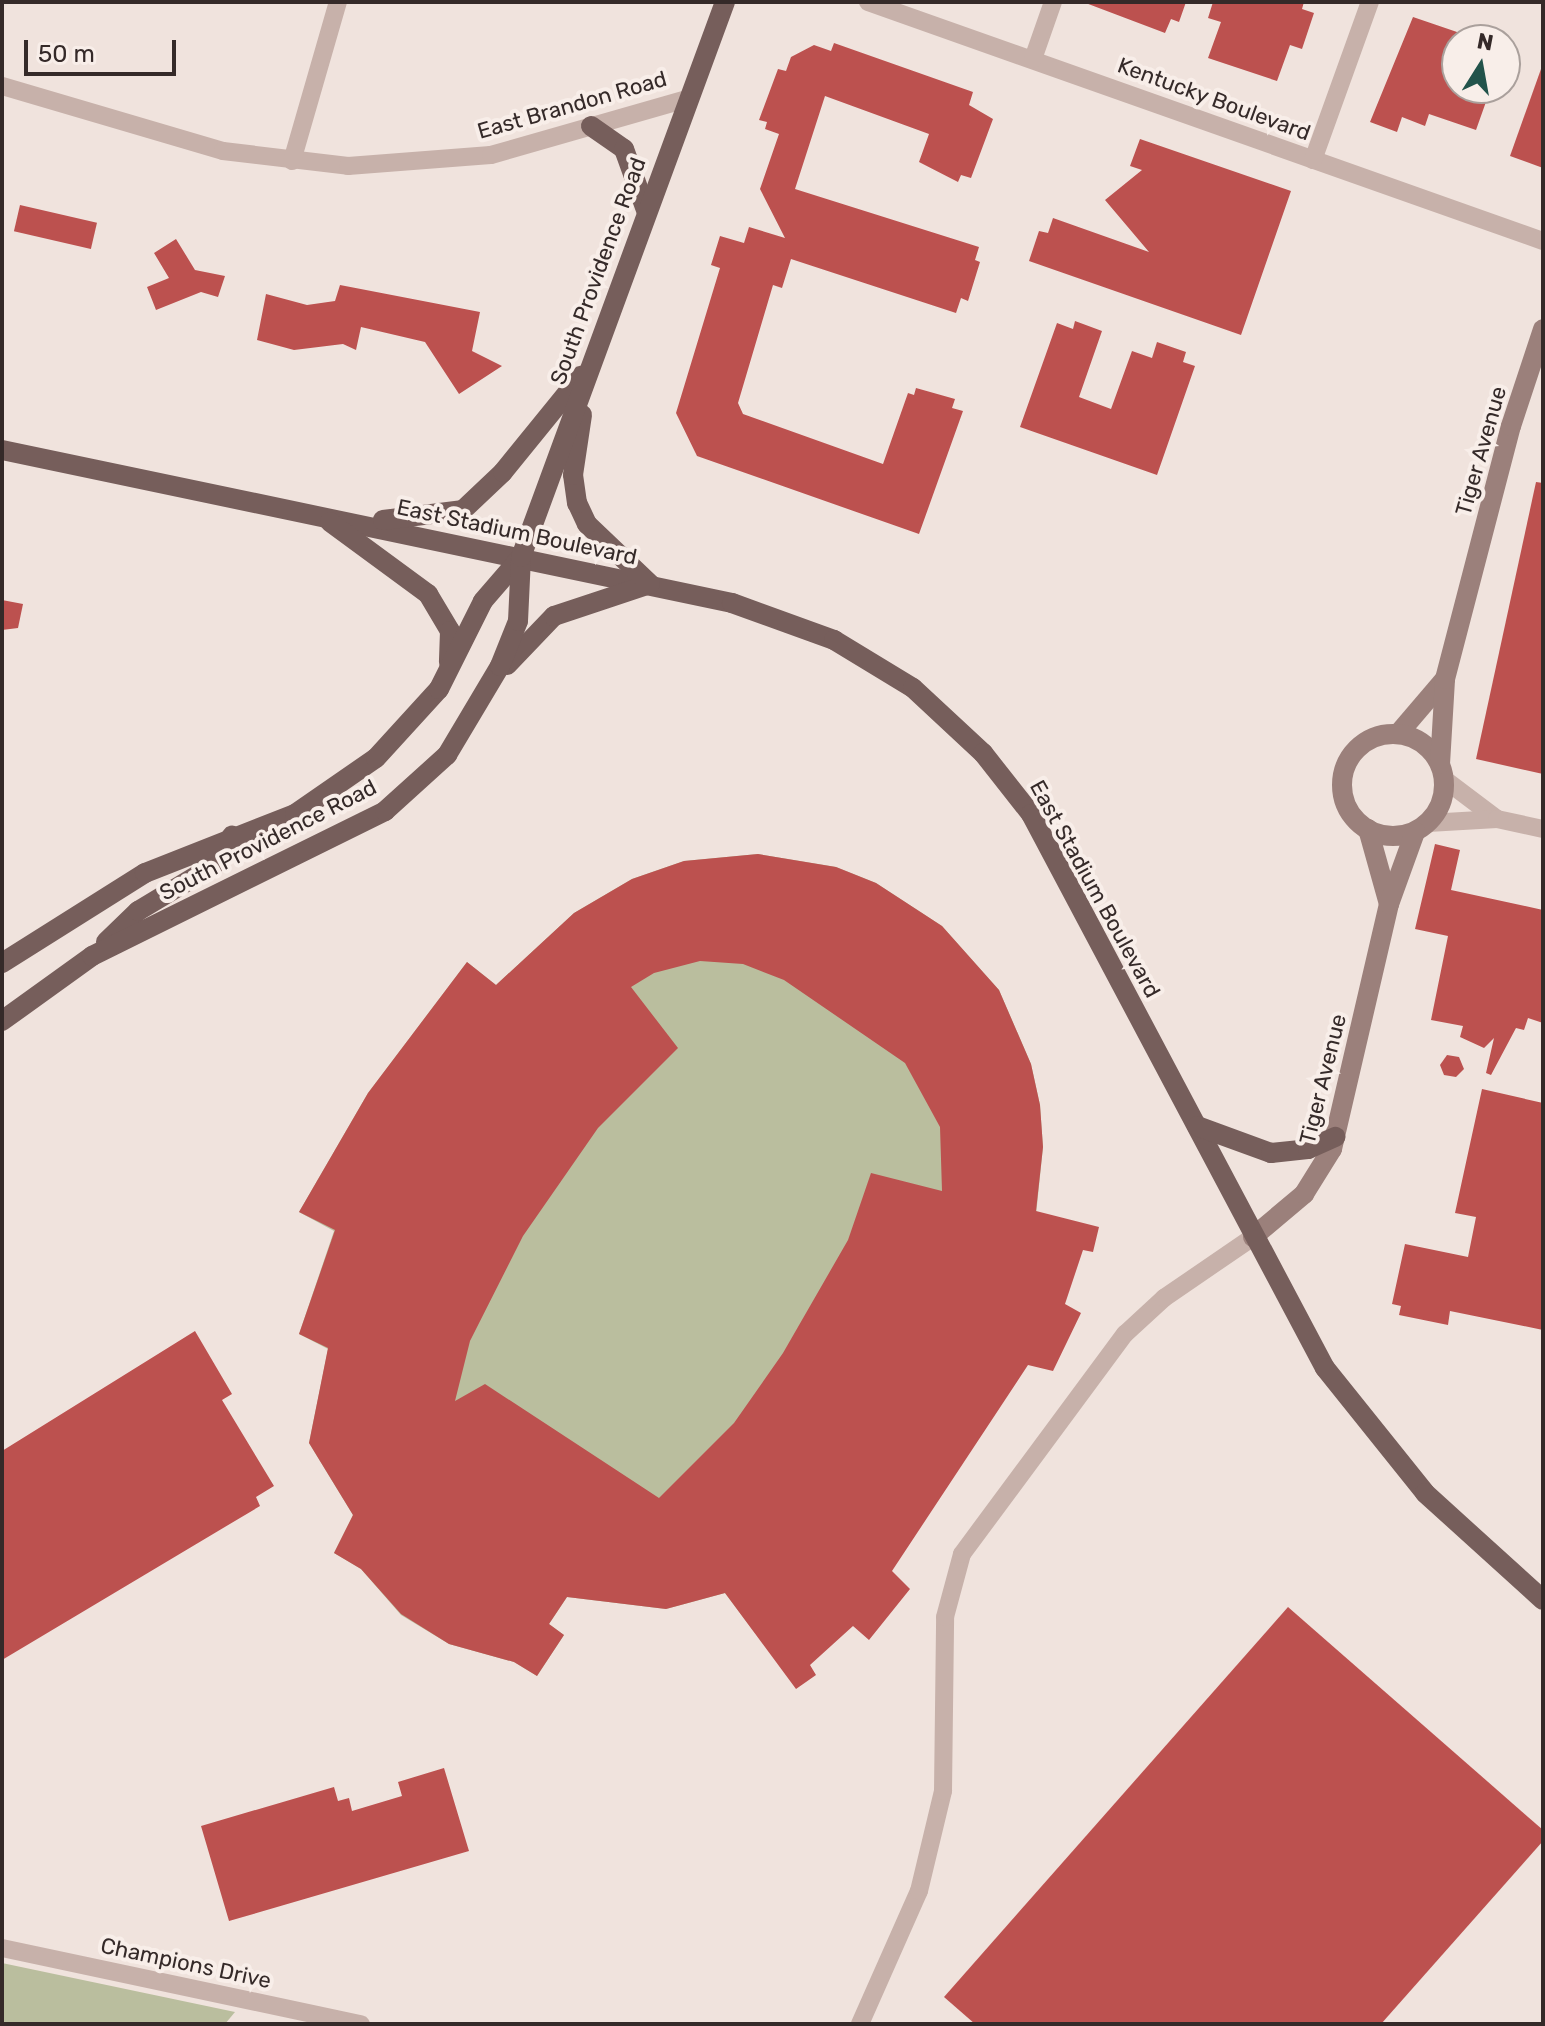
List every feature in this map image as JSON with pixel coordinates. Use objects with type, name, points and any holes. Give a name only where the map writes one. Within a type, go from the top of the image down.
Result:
[{"type":"main road","name":"South Providence Road","points":[[2,1021],[92,956],[385,811],[447,755],[486,689],[518,621],[521,557],[686,99],[725,2]]},
{"type":"main road","points":[[591,126],[624,149],[646,210]]},
{"type":"main road","points":[[320,516],[403,521],[463,510],[503,472],[589,367]]},
{"type":"main road","points":[[486,689],[554,616],[650,584],[587,524],[577,503],[573,475],[589,367]]},
{"type":"main road","name":"East Stadium Boulevard","points":[[2,450],[732,603],[834,640],[913,688],[963,732],[1031,814],[1197,1126],[1235,1190],[1253,1237],[1308,1341],[1360,1416],[1463,1532],[1543,1600]]},
{"type":"main road","points":[[320,516],[428,594],[450,631],[448,671]]},
{"type":"main road","name":"South Providence Road","points":[[2,963],[145,873],[232,836],[295,814],[376,758],[439,689],[483,601],[521,557]]},
{"type":"main road","points":[[92,956],[138,911],[213,866],[232,836]]},
{"type":"main road","points":[[1197,1126],[1271,1153],[1308,1149],[1335,1137]]},
{"type":"street","points":[[292,161],[338,2]]},
{"type":"street","name":"Kentucky Boulevard","points":[[868,2],[1543,241]]},
{"type":"street","points":[[1033,59],[1053,2]]},
{"type":"street","points":[[1313,160],[1370,2]]},
{"type":"street","name":"East Brandon Road","points":[[2,86],[223,151],[348,166],[442,162],[491,155],[686,99]]},
{"type":"street","name":"Tiger Avenue","points":[[1442,771],[1445,679],[1511,426],[1543,329]]},
{"type":"street","name":"Tiger Avenue","points":[[1398,734],[1445,679]]},
{"type":"street","points":[[1497,819],[1442,771],[1415,739],[1398,734],[1365,743],[1344,771],[1347,806],[1368,829],[1399,836],[1421,827],[1497,819],[1543,829]]},
{"type":"street","points":[[1421,827],[1438,810],[1442,771]]},
{"type":"street","name":"Tiger Avenue","points":[[1253,1237],[1320,1175],[1335,1137],[1389,904],[1421,827]]},
{"type":"street","name":"Tiger Avenue","points":[[1368,829],[1389,904]]},
{"type":"street","points":[[860,2024],[919,1891],[943,1791],[945,1617],[962,1554],[1125,1334],[1164,1298],[1253,1237]]},
{"type":"street","name":"Champions Drive","points":[[2,1948],[361,2024]]},
{"type":"green space","points":[[758,854],[836,867],[876,883],[942,926],[999,990],[1031,1064],[1040,1105],[1043,1147],[1036,1215],[755,1633],[725,1593],[666,1609],[567,1597],[549,1624],[564,1635],[537,1676],[514,1662],[449,1644],[401,1615],[361,1569],[334,1553],[353,1515],[309,1443],[328,1349],[299,1334],[334,1231],[299,1212],[368,1093],[467,962],[496,985],[574,913],[632,879],[684,861]]},
{"type":"green space","points":[[2,1963],[235,2012],[225,2024],[2,2024]]},
{"type":"building","points":[[1083,2],[1186,2],[1179,22],[1171,19],[1165,33]]},
{"type":"building","points":[[1213,2],[1304,2],[1302,9],[1314,13],[1302,49],[1290,45],[1277,81],[1208,58],[1221,22],[1208,18]]},
{"type":"building","points":[[1413,17],[1441,27],[1441,104],[1485,104],[1476,130],[1429,114],[1425,126],[1402,117],[1397,132],[1370,122]]},
{"type":"building","points":[[834,43],[973,92],[969,105],[993,119],[971,178],[961,175],[958,182],[919,162],[929,134],[825,96],[795,189],[979,247],[975,260],[980,262],[968,301],[961,298],[956,313],[791,259],[782,288],[773,285],[738,403],[743,414],[883,464],[908,393],[914,395],[916,388],[955,399],[952,408],[963,411],[919,534],[697,456],[676,413],[720,268],[711,265],[720,236],[744,243],[749,227],[785,238],[760,189],[779,134],[765,129],[767,122],[759,120],[778,69],[786,71],[791,57],[814,45],[831,51]]},
{"type":"building","points":[[1543,70],[1543,168],[1510,156]]},
{"type":"building","points":[[1140,139],[1291,191],[1241,335],[1029,261],[1039,231],[1048,233],[1053,218],[1149,252],[1105,200],[1142,170],[1130,166]]},
{"type":"building","points":[[20,205],[97,223],[91,249],[14,231]]},
{"type":"building","points":[[176,239],[195,270],[225,276],[218,297],[201,292],[156,310],[147,287],[169,278],[154,253]]},
{"type":"building","points":[[340,285],[480,312],[472,351],[502,366],[459,394],[425,342],[361,327],[356,350],[343,344],[294,350],[257,340],[266,294],[307,305],[335,301]]},
{"type":"building","points":[[1075,321],[1102,331],[1079,397],[1111,409],[1132,351],[1152,358],[1157,342],[1186,352],[1183,362],[1195,366],[1157,475],[1020,427],[1057,323],[1073,329]]},
{"type":"building","points":[[1536,482],[1543,483],[1543,774],[1476,759]]},
{"type":"building","points":[[2,600],[23,604],[18,628],[2,630]]},
{"type":"building","points":[[1435,844],[1460,850],[1451,890],[1543,910],[1543,1023],[1528,1018],[1524,1030],[1516,1028],[1491,1075],[1486,1073],[1494,1038],[1484,1048],[1460,1037],[1463,1026],[1431,1020],[1448,936],[1415,929]]},
{"type":"building","points":[[758,854],[836,867],[876,883],[942,926],[999,990],[1031,1064],[1040,1105],[1043,1147],[1036,1211],[1099,1227],[1093,1252],[1083,1250],[1065,1304],[1081,1313],[1053,1371],[1028,1365],[892,1571],[910,1589],[869,1640],[853,1626],[810,1665],[816,1675],[796,1689],[725,1593],[666,1609],[567,1597],[549,1624],[564,1635],[537,1676],[514,1662],[449,1644],[401,1614],[361,1569],[334,1553],[353,1515],[309,1443],[328,1348],[299,1334],[335,1230],[299,1212],[368,1093],[467,962],[496,985],[574,913],[632,879],[684,861]],"holes":[[[700,961],[743,964],[784,980],[905,1063],[940,1127],[942,1191],[871,1173],[848,1240],[783,1353],[734,1423],[659,1498],[485,1384],[455,1401],[470,1341],[523,1236],[598,1128],[678,1048],[631,987],[654,973]]]},
{"type":"building","points":[[1447,1055],[1459,1057],[1464,1069],[1456,1077],[1444,1075],[1440,1065]]},
{"type":"building","points":[[1482,1089],[1543,1103],[1543,1330],[1450,1311],[1448,1325],[1399,1315],[1401,1306],[1392,1304],[1405,1244],[1468,1257],[1476,1217],[1455,1213]]},
{"type":"building","points":[[195,1331],[232,1394],[222,1400],[274,1486],[256,1497],[260,1506],[2,1660],[2,1451]]},
{"type":"building","points":[[1288,1607],[1543,1830],[1543,1841],[1381,2024],[975,2024],[944,1997]]},
{"type":"building","points":[[444,1768],[469,1851],[229,1921],[201,1826],[334,1787],[338,1801],[349,1798],[352,1811],[402,1796],[398,1782]]}]
